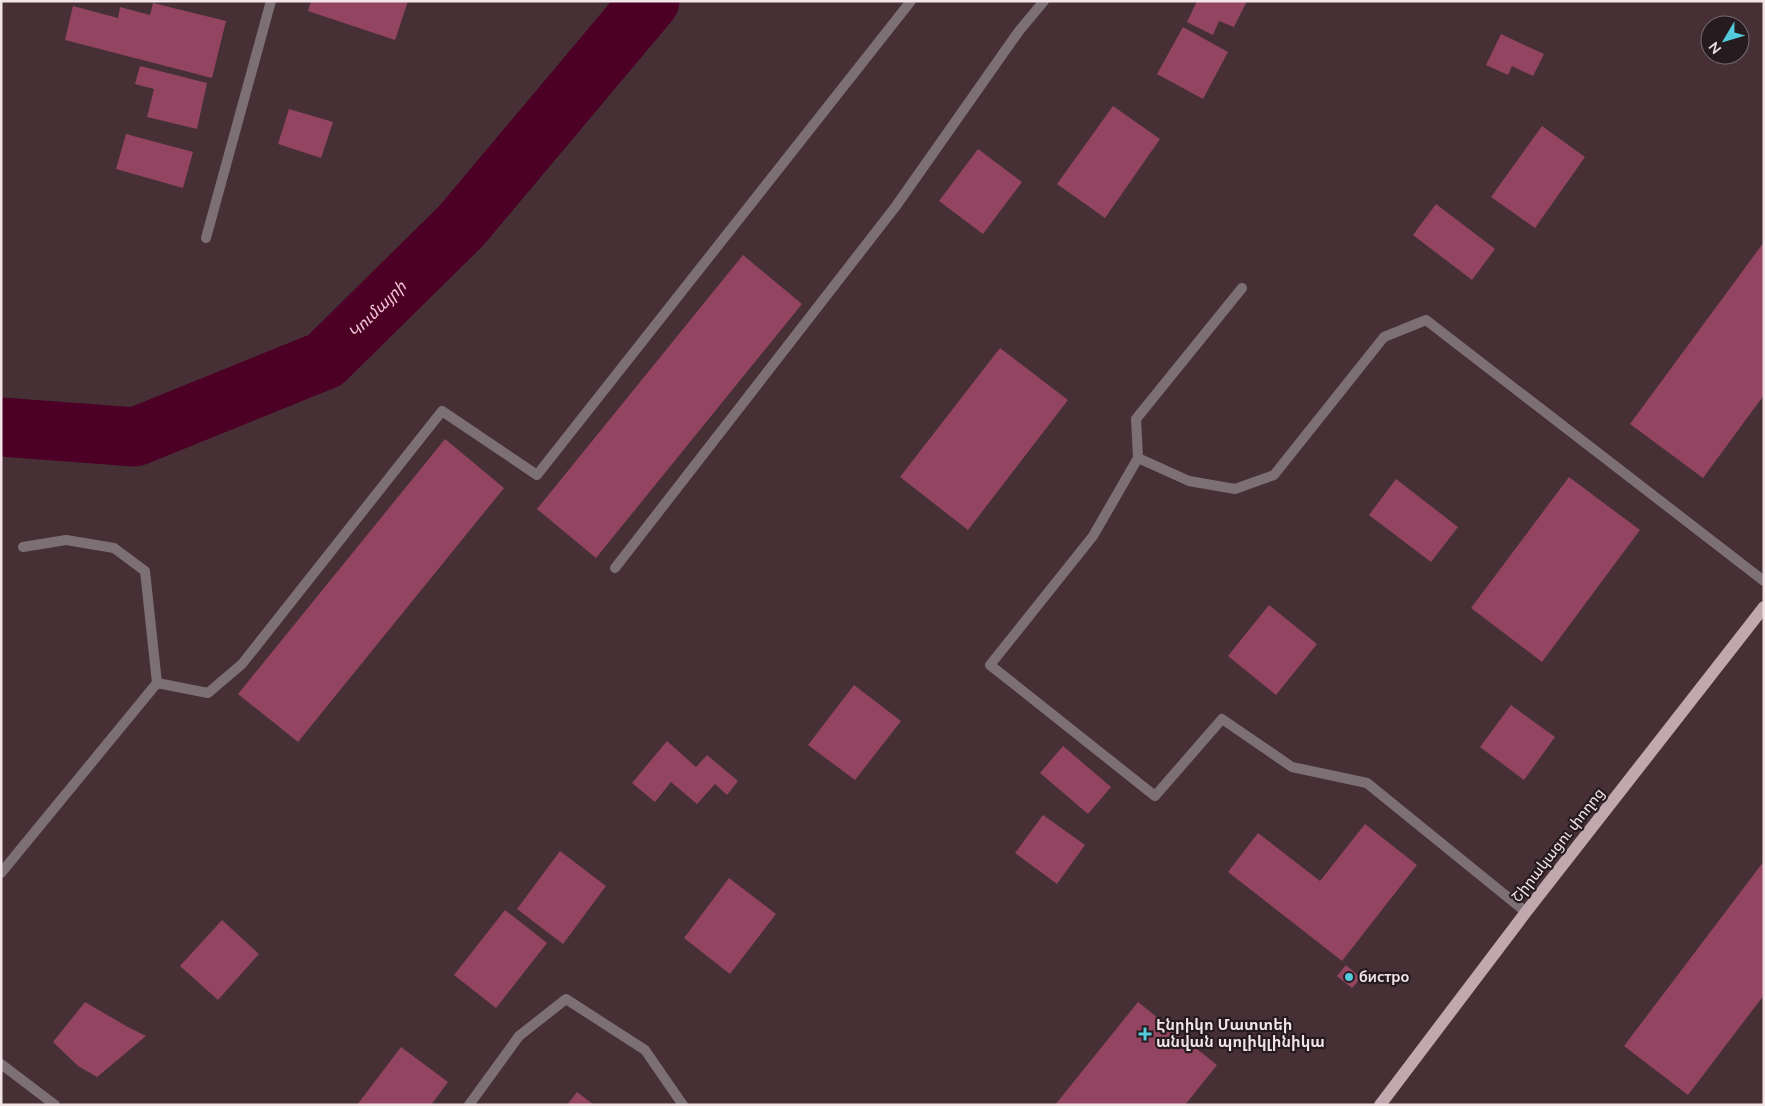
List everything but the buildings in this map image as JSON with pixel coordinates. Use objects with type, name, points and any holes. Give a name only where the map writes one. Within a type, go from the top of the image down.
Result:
[{"type":"main road","name":"Շիրակացու փողոց","points":[[1380,1105],[1526,912],[1764,607]]},
{"type":"street","points":[[206,238],[271,1]]},
{"type":"street","points":[[157,684],[208,693],[242,664],[442,410],[537,475],[911,1]]},
{"type":"street","points":[[615,568],[896,206],[1019,31],[1044,1]]},
{"type":"street","points":[[1242,288],[1136,419],[1138,458],[1093,536],[990,665],[1155,796],[1222,718],[1292,767],[1367,783],[1526,912]]},
{"type":"street","points":[[1138,458],[1189,482],[1235,490],[1274,475],[1384,337],[1426,320],[1764,581]]},
{"type":"street","points":[[1,873],[157,684],[145,571],[114,548],[66,540],[23,547]]},
{"type":"street","points":[[469,1105],[519,1036],[566,999],[645,1050],[683,1105]]},
{"type":"street","points":[[1,1064],[55,1105]]},
{"type":"waterway","name":"Կումայրի","points":[[1,427],[135,437],[325,360],[461,226],[650,1]]},
{"type":"place","name":"бистро","points":[[1349,977]]},
{"type":"place","name":"Էնրիկո Մատտեի անվան պոլիկլինիկա","points":[[1145,1034]]}]
